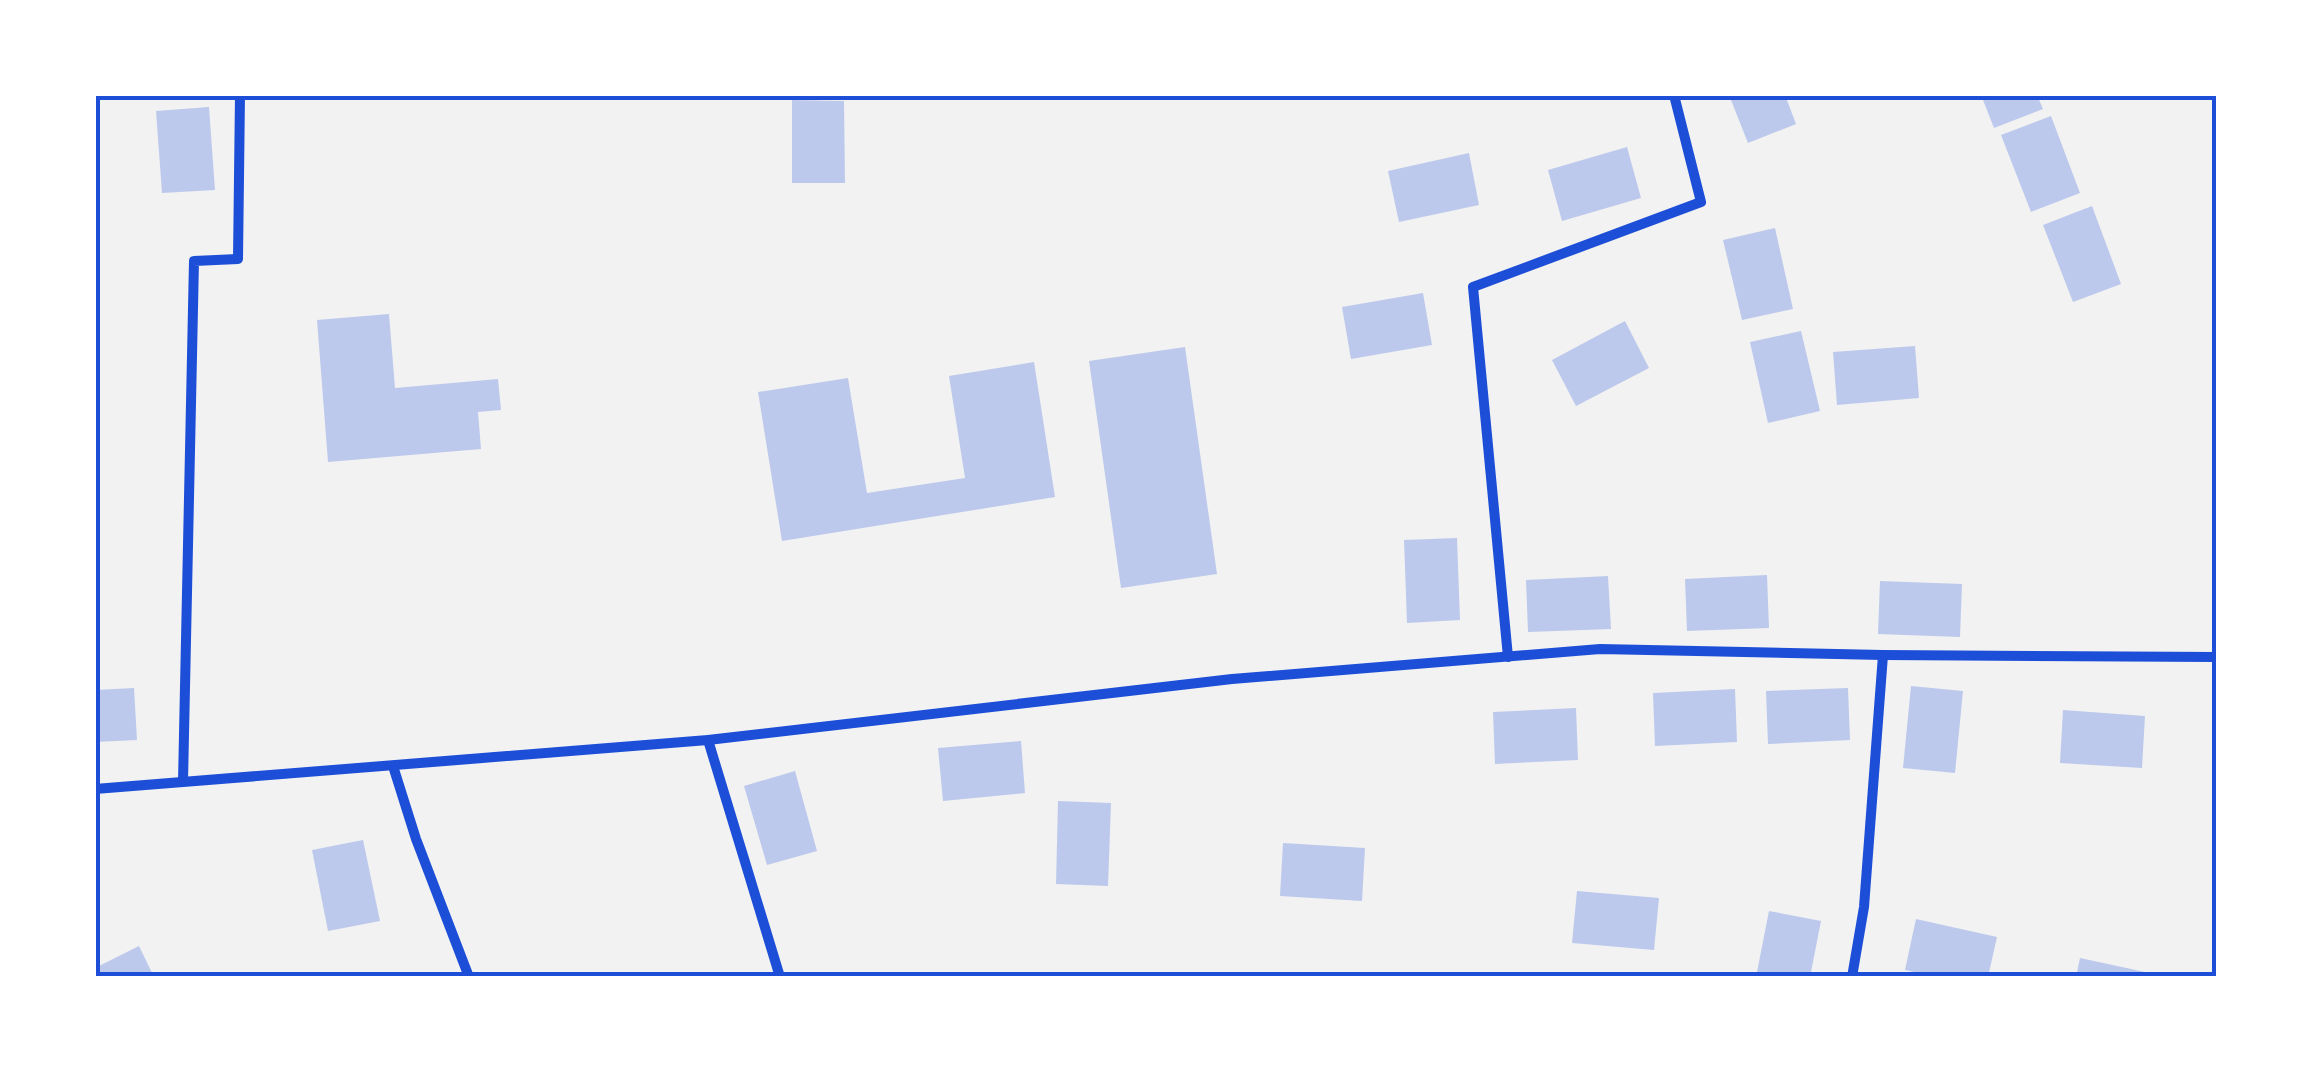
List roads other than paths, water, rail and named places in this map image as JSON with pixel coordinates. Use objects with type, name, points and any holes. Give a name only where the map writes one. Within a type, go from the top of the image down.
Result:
[{"type":"street","points":[[183,782],[194,261],[238,259],[240,95]]},
{"type":"street","points":[[1508,657],[1474,287],[1701,202],[1674,95]]},
{"type":"street","points":[[95,790],[708,740],[1232,679],[1600,650],[2216,657]]},
{"type":"street","points":[[1852,977],[1864,907],[1882,655]]},
{"type":"street","points":[[708,740],[780,977]]},
{"type":"street","points":[[392,766],[469,977]]}]
